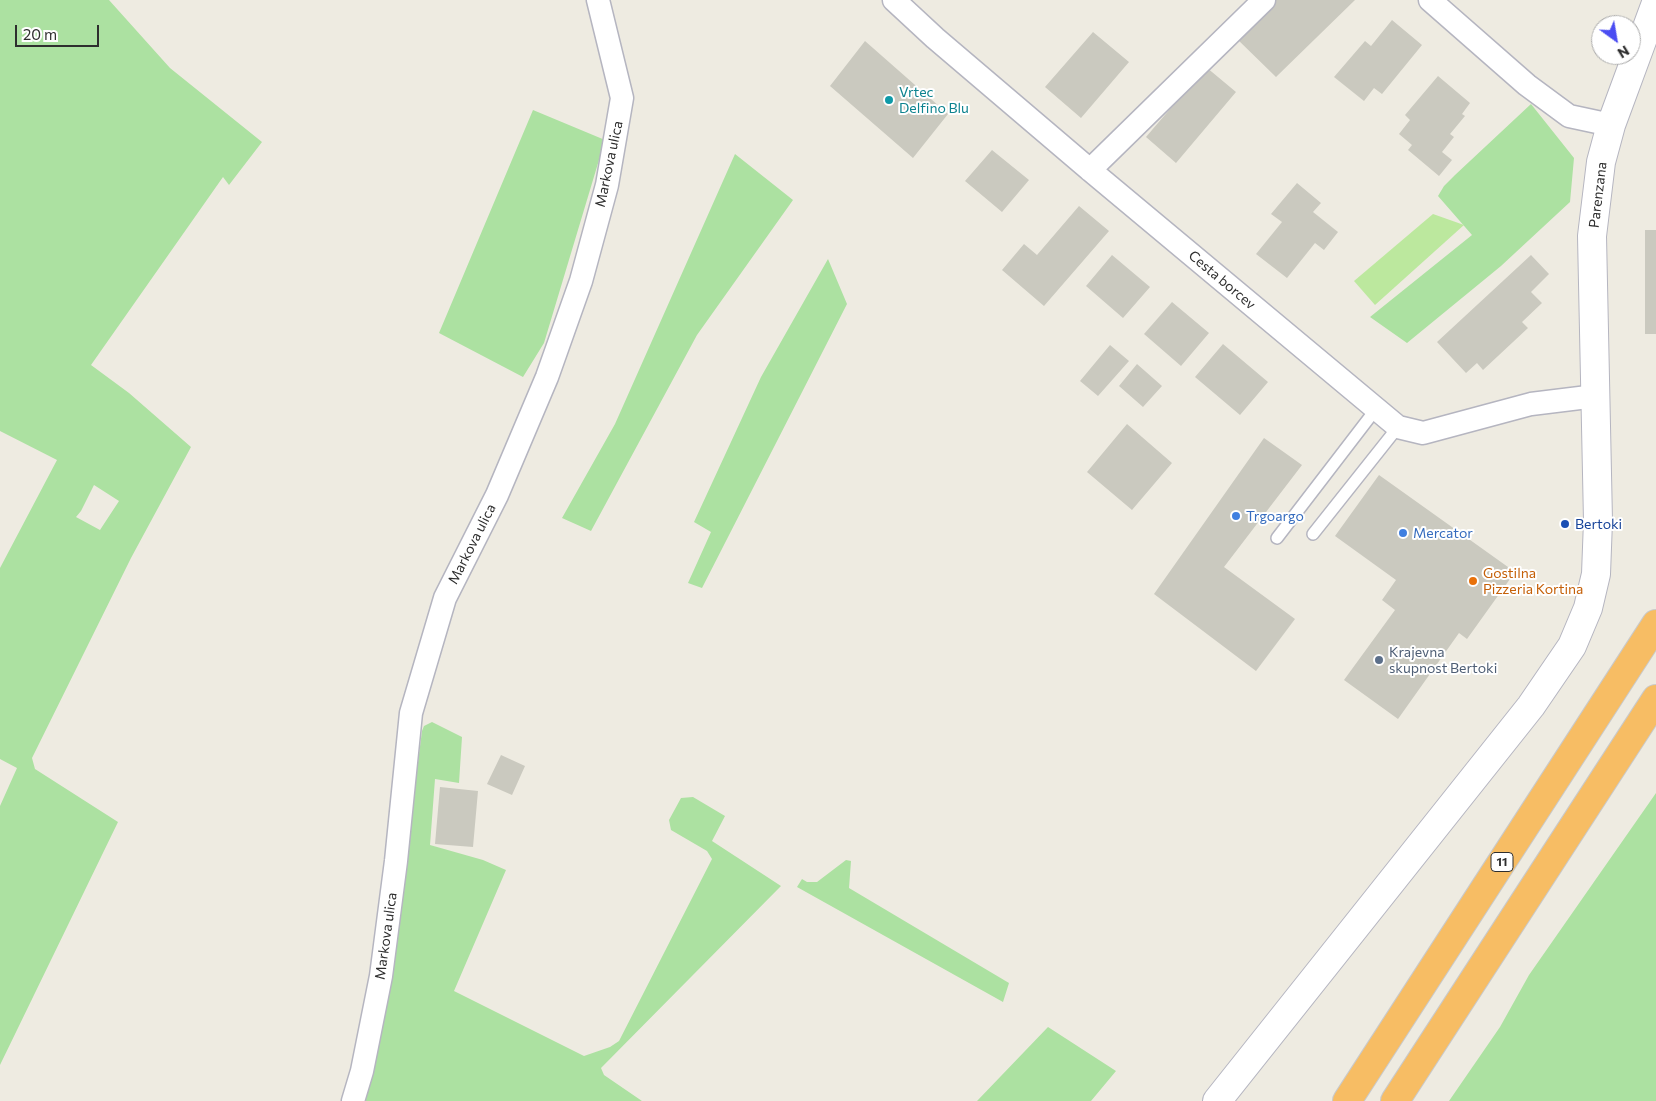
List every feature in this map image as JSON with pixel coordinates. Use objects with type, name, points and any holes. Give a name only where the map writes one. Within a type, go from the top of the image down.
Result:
[{"type":"highway","name":"11","points":[[1348,1101],[1656,624]]},
{"type":"highway","points":[[1395,1101],[1655,700]]},
{"type":"street","name":"Markova ulica","points":[[353,1101],[362,1071],[381,976],[396,861],[411,713],[445,598],[497,495],[548,377],[581,281],[607,185],[622,98],[598,0]]},
{"type":"street","name":"Cesta borcev","points":[[894,0],[935,38],[1090,170],[1398,427],[1423,433],[1531,404],[1596,396]]},
{"type":"street","points":[[1090,170],[1264,0]]},
{"type":"street","points":[[1430,0],[1527,85],[1569,116],[1611,125]]},
{"type":"street","name":"Parenzana","points":[[1216,1101],[1261,1047],[1531,706],[1572,646],[1588,608],[1596,574],[1598,522],[1592,236],[1601,162],[1611,125],[1656,3]]},
{"type":"lane","points":[[1277,538],[1376,409]]},
{"type":"lane","points":[[1313,534],[1398,427]]},
{"type":"green space","points":[[0,0],[109,0],[170,68],[262,142],[229,185],[223,177],[91,365],[129,393],[191,447],[131,558],[32,758],[35,769],[118,822],[0,1065],[0,806],[17,768],[0,759],[0,568],[57,460],[0,431]],"holes":[[[94,485],[119,501],[100,530],[76,517]]]},
{"type":"green space","points":[[1531,104],[1574,158],[1570,202],[1501,266],[1407,343],[1370,317],[1472,235],[1438,196],[1444,186],[1455,175]]},
{"type":"green space","points":[[533,110],[605,140],[544,343],[523,377],[439,333]]},
{"type":"green space","points":[[735,154],[793,200],[697,335],[591,531],[562,518],[615,424]]},
{"type":"green space","points":[[1433,214],[1464,225],[1375,305],[1354,281]]},
{"type":"green space","points":[[828,259],[847,304],[702,588],[688,583],[711,532],[694,522],[761,377]]},
{"type":"green space","points":[[432,722],[462,737],[459,783],[435,779],[430,845],[483,860],[506,870],[454,991],[584,1056],[610,1047],[619,1041],[712,859],[707,851],[671,830],[669,820],[681,798],[693,797],[725,816],[712,841],[781,886],[601,1068],[604,1075],[642,1101],[363,1101],[392,964],[422,731],[424,726]]},
{"type":"green space","points":[[1656,793],[1656,1101],[1449,1101],[1500,1027],[1529,975]]},
{"type":"green space","points":[[846,860],[851,861],[849,888],[1009,983],[1003,1002],[797,887],[802,879],[807,882],[817,882]]},
{"type":"green space","points":[[1048,1027],[1116,1071],[1091,1101],[977,1101]]},
{"type":"building","points":[[1275,0],[1355,0],[1276,77],[1235,37]]},
{"type":"building","points":[[1392,20],[1422,45],[1382,94],[1374,88],[1364,101],[1334,77],[1365,41],[1371,46]]},
{"type":"building","points":[[1093,32],[1129,62],[1081,118],[1045,87]]},
{"type":"building","name":"Vrtec Delfino Blu","points":[[865,41],[948,114],[913,158],[830,86]]},
{"type":"building","points":[[1206,67],[1236,92],[1176,163],[1146,137]]},
{"type":"building","points":[[1438,76],[1470,103],[1462,114],[1465,116],[1450,134],[1454,137],[1442,152],[1452,160],[1439,176],[1408,150],[1412,145],[1399,134],[1410,120],[1405,115]]},
{"type":"building","points":[[992,150],[1029,180],[1002,212],[965,181]]},
{"type":"building","points":[[1297,183],[1321,203],[1313,212],[1338,232],[1324,250],[1315,243],[1287,278],[1256,254],[1282,222],[1271,214]]},
{"type":"building","points":[[1079,206],[1109,231],[1044,306],[1002,270],[1024,244],[1037,255]]},
{"type":"building","points":[[1645,230],[1656,230],[1656,334],[1645,334]]},
{"type":"building","points":[[1112,255],[1150,287],[1123,318],[1086,286]]},
{"type":"building","points":[[1531,255],[1549,274],[1531,292],[1542,303],[1522,322],[1528,328],[1483,370],[1477,363],[1466,373],[1437,342]]},
{"type":"building","points":[[1172,302],[1209,333],[1181,366],[1144,334]]},
{"type":"building","points":[[1223,344],[1268,382],[1240,415],[1195,377]]},
{"type":"building","points":[[1110,345],[1129,361],[1098,396],[1080,381]]},
{"type":"building","points":[[1137,364],[1162,386],[1143,407],[1119,386]]},
{"type":"building","points":[[1127,424],[1172,463],[1132,510],[1087,472]]},
{"type":"building","name":"Trgoargo","points":[[1264,438],[1302,465],[1224,567],[1295,619],[1256,671],[1154,594]]},
{"type":"building","points":[[1379,475],[1515,572],[1467,639],[1459,633],[1398,719],[1344,680],[1395,610],[1382,600],[1396,580],[1335,536]]},
{"type":"building","points":[[501,755],[525,766],[512,795],[487,784]]},
{"type":"building","points":[[440,787],[478,791],[473,847],[435,844]]},
{"type":"place","name":"Vrtec Delfino Blu","points":[[889,100]]},
{"type":"place","name":"Trgoargo","points":[[1236,516]]},
{"type":"place","name":"Bertoki","points":[[1565,524]]},
{"type":"place","name":"Mercator","points":[[1403,533]]},
{"type":"place","name":"Gostilna Pizzeria Kortina","points":[[1473,581]]},
{"type":"place","name":"Krajevna skupnost Bertoki","points":[[1379,660]]}]
